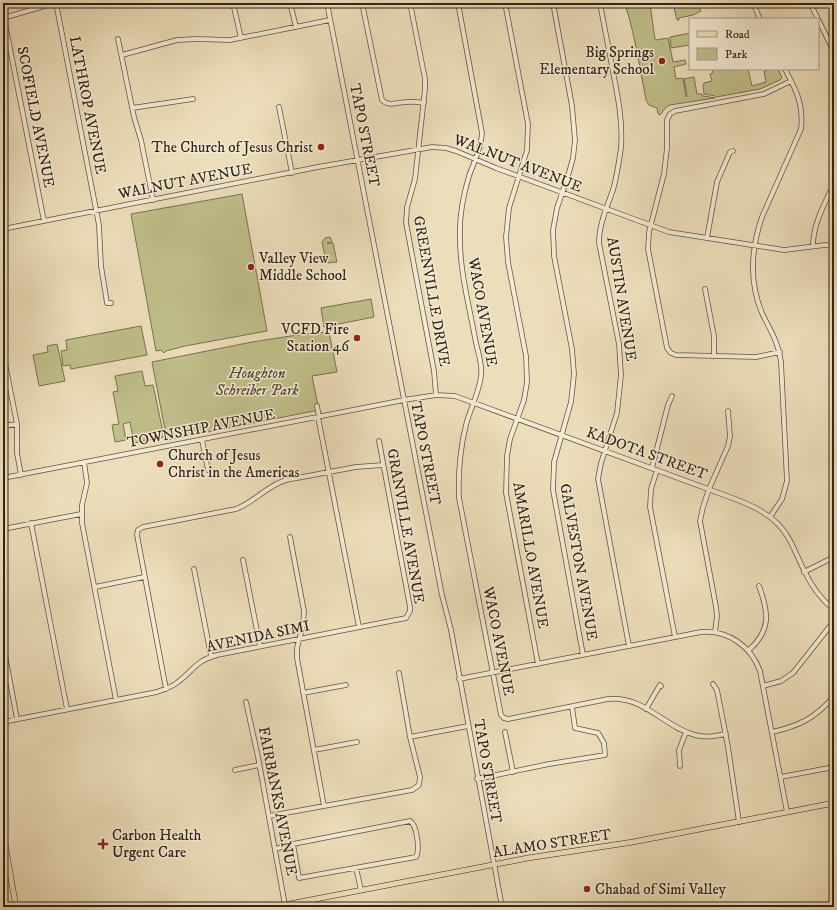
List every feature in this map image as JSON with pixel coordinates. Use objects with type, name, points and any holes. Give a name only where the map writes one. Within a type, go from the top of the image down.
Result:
[{"type":"main road","name":"ALAMO STREET","points":[[274,907],[493,864],[621,844],[834,803]]},
{"type":"main road","points":[[3,832],[16,907]]},
{"type":"main road","points":[[3,887],[6,907]]},
{"type":"street","points":[[3,18],[56,3]]},
{"type":"street","name":"LATHROP AVENUE","points":[[56,3],[96,211],[100,237],[103,285],[107,303],[111,303]]},
{"type":"street","points":[[233,3],[241,38]]},
{"type":"street","points":[[290,3],[296,27]]},
{"type":"street","name":"TAPO STREET","points":[[327,3],[442,595],[451,630],[502,907]]},
{"type":"street","points":[[362,3],[382,100],[385,103],[390,104],[408,101],[424,103]]},
{"type":"street","name":"GREENVILLE DRIVE","points":[[410,3],[425,79],[424,103],[415,180],[407,207],[406,223],[434,370],[436,395]]},
{"type":"street","name":"WACO AVENUE","points":[[458,3],[481,125],[481,141],[464,196],[461,217],[460,236],[462,270],[481,370],[480,384],[473,402],[462,445],[459,466],[459,498],[500,715],[508,719],[572,707]]},
{"type":"street","name":"AMARILLO AVENUE","points":[[505,3],[528,124],[527,150],[509,208],[506,238],[508,262],[526,356],[527,382],[524,400],[510,439],[507,456],[506,493],[538,664]]},
{"type":"street","name":"GALVESTON AVENUE","points":[[553,3],[574,120],[575,140],[573,158],[554,218],[553,244],[572,350],[574,374],[571,402],[554,462],[553,490],[584,655]]},
{"type":"street","name":"AUSTIN AVENUE","points":[[600,3],[619,100],[621,145],[613,188],[600,227],[599,243],[619,344],[621,375],[617,413],[599,471],[599,486],[629,646]]},
{"type":"street","points":[[752,3],[760,18]]},
{"type":"street","points":[[810,3],[818,18]]},
{"type":"street","name":"SCOFIELD AVENUE","points":[[3,18],[44,221]]},
{"type":"street","points":[[122,55],[177,40],[222,40],[241,38],[330,20]]},
{"type":"street","points":[[819,21],[834,52]]},
{"type":"street","points":[[118,39],[153,200]]},
{"type":"street","points":[[770,517],[782,499],[787,481],[780,352],[777,342],[762,313],[756,294],[753,270],[754,246],[762,217],[801,129],[801,105],[786,70]]},
{"type":"street","points":[[780,352],[756,356],[714,356],[676,355],[669,351],[667,348],[648,249],[648,238],[664,174],[669,115],[675,111],[764,94],[791,81]]},
{"type":"street","points":[[132,108],[193,99]]},
{"type":"street","points":[[279,107],[292,173]]},
{"type":"street","name":"WALNUT AVENUE","points":[[3,229],[418,148],[432,147],[446,148],[519,177],[669,232],[784,250],[813,246],[834,246]]},
{"type":"street","points":[[707,238],[717,182],[730,152],[733,151]]},
{"type":"street","points":[[813,246],[813,235],[816,224],[834,183]]},
{"type":"street","points":[[705,289],[714,336],[714,356]]},
{"type":"street","points":[[834,303],[832,324],[834,376]]},
{"type":"street","points":[[3,353],[5,374],[17,424],[17,453],[21,475]]},
{"type":"street","name":"KADOTA STREET","points":[[404,400],[436,395],[455,396],[750,504],[770,517],[786,534],[804,572],[819,594],[834,610]]},
{"type":"street","points":[[672,396],[668,405],[654,469],[650,507],[675,637]]},
{"type":"street","name":"TOWNSHIP AVENUE","points":[[3,478],[404,400]]},
{"type":"street","points":[[317,406],[359,627]]},
{"type":"street","points":[[715,632],[717,616],[716,607],[700,521],[709,489],[728,446],[730,436],[728,411]]},
{"type":"street","points":[[3,426],[17,424]]},
{"type":"street","points":[[202,440],[208,470]]},
{"type":"street","name":"GRANVILLE AVENUE","points":[[379,441],[410,607],[408,615]]},
{"type":"street","points":[[84,462],[87,483],[81,514],[116,700]]},
{"type":"street","points":[[166,689],[137,535],[140,528],[236,509],[249,503],[277,483],[356,467],[383,465]]},
{"type":"street","points":[[3,529],[81,514]]},
{"type":"street","points":[[31,523],[67,710]]},
{"type":"street","points":[[290,537],[304,611],[297,658],[324,806]]},
{"type":"street","points":[[804,572],[834,557]]},
{"type":"street","points":[[243,560],[260,646]]},
{"type":"street","points":[[194,569],[211,656]]},
{"type":"street","points":[[95,587],[144,577]]},
{"type":"street","points":[[749,650],[761,638],[766,625],[766,614],[759,586]]},
{"type":"street","name":"AVENIDA SIMI","points":[[3,722],[166,689],[178,682],[197,664],[211,656],[402,619],[408,615]]},
{"type":"street","points":[[763,686],[781,681],[793,672],[834,621]]},
{"type":"street","points":[[460,679],[701,632],[715,632],[734,639],[749,650],[757,664],[763,686],[787,812]]},
{"type":"street","points":[[3,644],[18,719]]},
{"type":"street","points":[[269,816],[412,790],[419,785],[420,777],[410,738],[399,673]]},
{"type":"street","points":[[713,684],[717,690],[726,734],[739,822]]},
{"type":"street","points":[[303,693],[346,685]]},
{"type":"street","points":[[646,709],[660,685],[661,686]]},
{"type":"street","points":[[772,732],[799,725],[812,718],[822,710],[834,696]]},
{"type":"street","points":[[478,779],[549,764],[605,755],[604,743],[598,733],[575,728],[572,707],[614,699],[629,700],[686,732],[704,737],[726,734]]},
{"type":"street","name":"FAIRBANKS AVENUE","points":[[246,702],[285,905]]},
{"type":"street","points":[[410,738],[468,726]]},
{"type":"street","points":[[505,732],[512,772]]},
{"type":"street","points":[[680,766],[679,750],[686,732]]},
{"type":"street","points":[[314,750],[357,742]]},
{"type":"street","points":[[235,770],[259,765]]},
{"type":"street","points":[[781,777],[834,767]]},
{"type":"street","points":[[275,849],[293,844],[410,821],[414,825],[418,852],[416,857],[299,878],[293,844]]},
{"type":"street","points":[[356,868],[361,890]]},
{"type":"green space","points":[[623,3],[655,3],[650,4],[655,39],[668,38],[673,62],[685,60],[686,64],[674,67],[676,79],[683,78],[686,97],[684,79],[694,77],[697,94],[715,98],[670,105],[666,107],[660,115],[658,114],[657,108],[649,105],[646,100],[629,18]]},
{"type":"green space","points":[[673,3],[697,3],[701,11],[677,20]]},
{"type":"green space","points":[[689,33],[689,45],[671,48],[670,37]]},
{"type":"green space","points":[[712,70],[748,70],[752,86],[766,82],[764,71],[766,70],[778,70],[782,78],[760,89],[716,97],[704,94],[703,85],[704,83],[712,81],[710,74],[713,73]]},
{"type":"green space","points":[[242,194],[267,331],[185,346],[166,351],[164,353],[161,350],[156,351],[131,214]]},
{"type":"green space","points":[[330,237],[332,242],[327,243],[333,243],[337,262],[328,263],[326,261],[322,242],[325,238]]},
{"type":"green space","points":[[371,299],[374,317],[324,327],[321,308]]},
{"type":"green space","points":[[141,326],[147,355],[71,369],[70,365],[63,366],[61,351],[67,350],[66,340]]},
{"type":"green space","name":"Houghton Schreiber Park","points":[[329,332],[337,372],[312,376],[319,410],[167,440],[152,362],[252,342],[310,333]]},
{"type":"green space","points":[[57,344],[65,381],[39,386],[33,355],[48,352],[47,346]]},
{"type":"green space","points":[[142,371],[145,386],[153,385],[164,437],[134,443],[130,422],[123,424],[126,440],[115,442],[112,425],[119,424],[113,392],[118,391],[115,376]]},
{"type":"place","name":"Big Springs Elementary School","points":[[662,61]]},
{"type":"place","name":"The Church of Jesus Christ","points":[[321,147]]},
{"type":"place","name":"Valley View Middle School","points":[[251,267]]},
{"type":"place","name":"VCFD Fire Station 46","points":[[357,338]]},
{"type":"place","name":"Church of Jesus Christ in the Americas","points":[[160,464]]},
{"type":"place","name":"Carbon Health Urgent Care","points":[[103,844]]},
{"type":"place","name":"Chabad of Simi Valley","points":[[587,889]]}]
